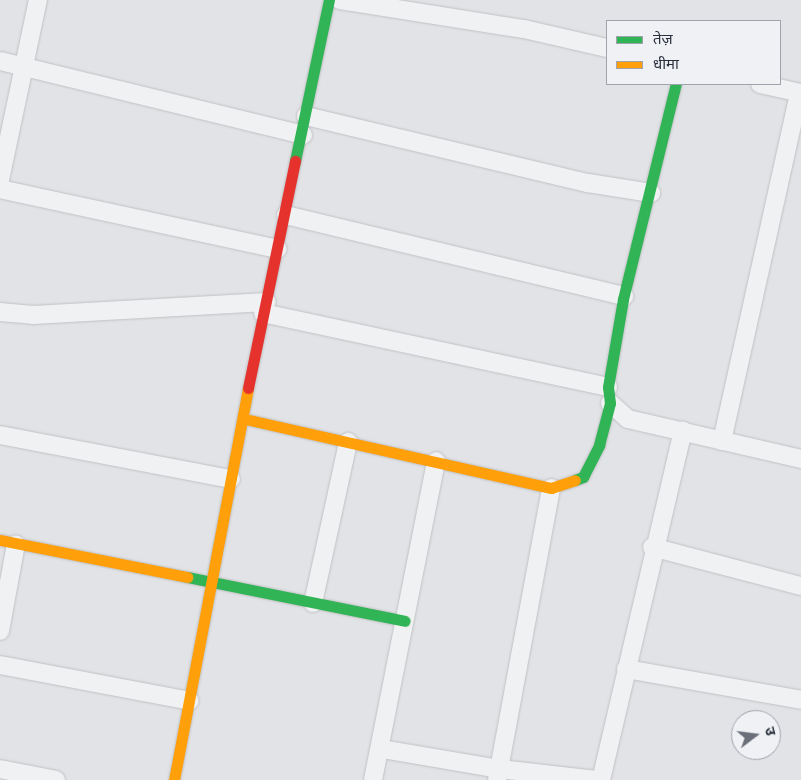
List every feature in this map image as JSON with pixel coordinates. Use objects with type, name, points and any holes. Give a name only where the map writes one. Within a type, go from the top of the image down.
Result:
[{"type":"street","points":[[38,0],[0,181],[278,249]]},
{"type":"street","points":[[174,780],[190,701],[210,582],[245,419],[265,307],[303,135],[329,0]]},
{"type":"street","points":[[340,0],[524,30],[606,48]]},
{"type":"street","points":[[0,61],[303,135]]},
{"type":"street","points":[[245,419],[551,488],[582,477],[591,466],[609,395],[624,296],[651,193],[676,85]]},
{"type":"street","points":[[722,441],[800,93],[764,85]]},
{"type":"street","points":[[306,116],[588,183],[651,193]]},
{"type":"street","points":[[286,215],[624,296]]},
{"type":"street","points":[[0,312],[33,315],[265,307],[609,395],[628,419],[801,459]]},
{"type":"street","points":[[601,780],[652,547],[683,432]]},
{"type":"street","points":[[0,435],[232,478]]},
{"type":"street","points":[[313,603],[348,442]]},
{"type":"street","points":[[373,780],[382,748],[436,461]]},
{"type":"street","points":[[498,774],[551,488]]},
{"type":"street","points":[[0,631],[8,542],[405,621]]},
{"type":"street","points":[[652,547],[801,586]]},
{"type":"street","points":[[0,666],[190,701]]},
{"type":"street","points":[[626,669],[801,700]]},
{"type":"street","points":[[382,748],[498,774],[596,780]]},
{"type":"street","points":[[0,769],[56,780]]},
{"type":"traffic: fast","points":[[295,161],[329,0]]},
{"type":"traffic: fast","points":[[575,480],[583,477],[599,445],[610,403],[608,387],[623,299],[676,85]]},
{"type":"traffic: fast","points":[[187,577],[405,621]]},
{"type":"traffic: slow","points":[[174,780],[248,388]]},
{"type":"traffic: slow","points":[[245,419],[551,488],[575,480]]},
{"type":"traffic: slow","points":[[0,540],[187,577]]},
{"type":"traffic: jam","points":[[248,388],[295,161]]}]
